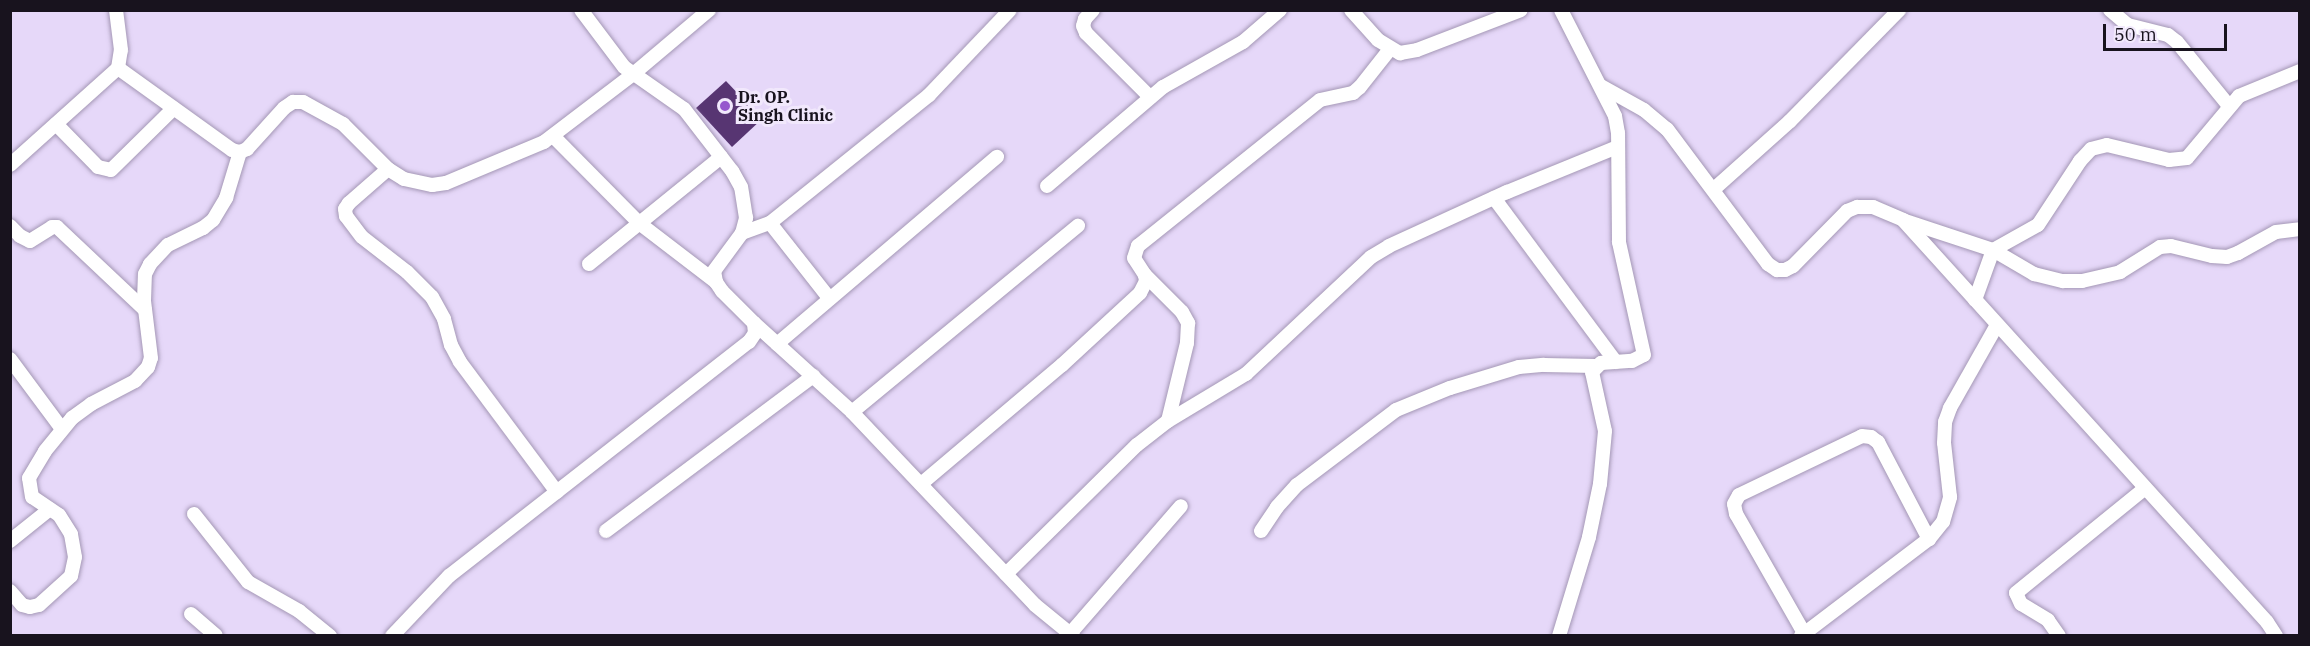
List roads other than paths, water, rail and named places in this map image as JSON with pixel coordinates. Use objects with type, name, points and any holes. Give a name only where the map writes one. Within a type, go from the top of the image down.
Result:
[{"type":"street","points":[[581,10],[615,58],[632,75],[684,110],[741,187],[746,218],[742,232],[718,262],[714,271],[716,282]]},
{"type":"street","points":[[10,591],[22,605],[30,607],[39,604],[71,576],[75,557],[72,534],[58,515],[32,497],[29,478],[62,429],[91,404],[135,381],[148,367],[151,348],[143,282],[150,264],[168,245],[203,228],[213,220],[226,198],[240,152],[247,148],[284,108],[293,102],[303,102],[343,124],[388,169],[418,184],[446,183],[553,136],[632,75],[709,10]]},
{"type":"street","points":[[742,232],[770,223],[929,95],[1011,10]]},
{"type":"street","points":[[1093,10],[1083,26],[1086,33],[1150,97]]},
{"type":"street","points":[[1047,186],[1150,97],[1174,79],[1243,42],[1280,10]]},
{"type":"street","points":[[1351,10],[1390,49],[1400,53],[1416,50],[1521,10]]},
{"type":"street","points":[[1262,531],[1277,507],[1297,485],[1396,410],[1450,388],[1504,371],[1544,365],[1595,366],[1601,363],[1632,361],[1644,355],[1621,253],[1615,116],[1561,10]]},
{"type":"street","points":[[1714,189],[1790,121],[1899,10]]},
{"type":"street","points":[[2110,10],[2128,25],[2169,36],[2177,42],[2229,106]]},
{"type":"street","points":[[10,165],[118,68],[121,50],[115,12]]},
{"type":"street","points":[[1168,421],[1187,343],[1188,323],[1182,312],[1145,275],[1134,258],[1138,246],[1320,100],[1353,93],[1390,49]]},
{"type":"street","points":[[118,68],[232,150],[240,152]]},
{"type":"street","points":[[1975,300],[1993,250],[2038,225],[2080,161],[2091,149],[2108,145],[2169,160],[2187,158],[2202,143],[2229,106],[2249,90],[2300,71]]},
{"type":"street","points":[[1601,86],[1654,117],[1714,189],[1768,264],[1777,270],[1785,270],[1793,266],[1847,211],[1857,207],[1873,207],[1903,220],[1993,250],[2047,279],[2082,281],[2121,272],[2160,247],[2171,246],[2212,256],[2226,256],[2238,253],[2276,232],[2300,229]]},
{"type":"street","points":[[57,124],[98,167],[111,170],[174,108]]},
{"type":"street","points":[[553,136],[639,223],[716,282],[754,323],[852,412],[1035,605],[1071,635],[1181,506]]},
{"type":"street","points":[[1006,574],[1137,445],[1168,421],[1246,374],[1371,258],[1389,246],[1494,198],[1617,147]]},
{"type":"street","points":[[589,264],[721,157]]},
{"type":"street","points":[[777,344],[997,157]]},
{"type":"street","points":[[388,169],[349,203],[345,209],[346,216],[362,237],[407,272],[432,297],[444,319],[450,345],[460,362],[557,492]]},
{"type":"street","points":[[1494,198],[1616,362]]},
{"type":"street","points":[[1903,220],[2267,622],[2276,636]]},
{"type":"street","points":[[770,223],[829,298]]},
{"type":"street","points":[[10,226],[20,236],[30,241],[52,227],[57,227],[145,310]]},
{"type":"street","points":[[852,412],[1078,226]]},
{"type":"street","points":[[921,484],[1062,365],[1140,293],[1146,281],[1145,275]]},
{"type":"street","points":[[392,636],[434,590],[748,342],[755,333],[754,323]]},
{"type":"street","points":[[1929,539],[1878,442],[1871,437],[1862,436],[1738,495],[1734,504],[1736,514],[1802,634],[1929,539],[1943,522],[1950,497],[1944,442],[1945,422],[1950,408],[1997,325]]},
{"type":"street","points":[[10,359],[62,429]]},
{"type":"street","points":[[1558,636],[1589,537],[1600,484],[1605,431],[1592,379],[1595,366]]},
{"type":"street","points":[[606,531],[813,376]]},
{"type":"street","points":[[2059,636],[2048,620],[2021,604],[2016,593],[2145,488]]},
{"type":"street","points":[[10,541],[50,509]]},
{"type":"street","points":[[194,514],[248,582],[299,611],[330,636]]},
{"type":"street","points":[[190,614],[216,636]]},
{"type":"place","name":"Dr. OP. Singh Clinic","points":[[725,106]]}]
